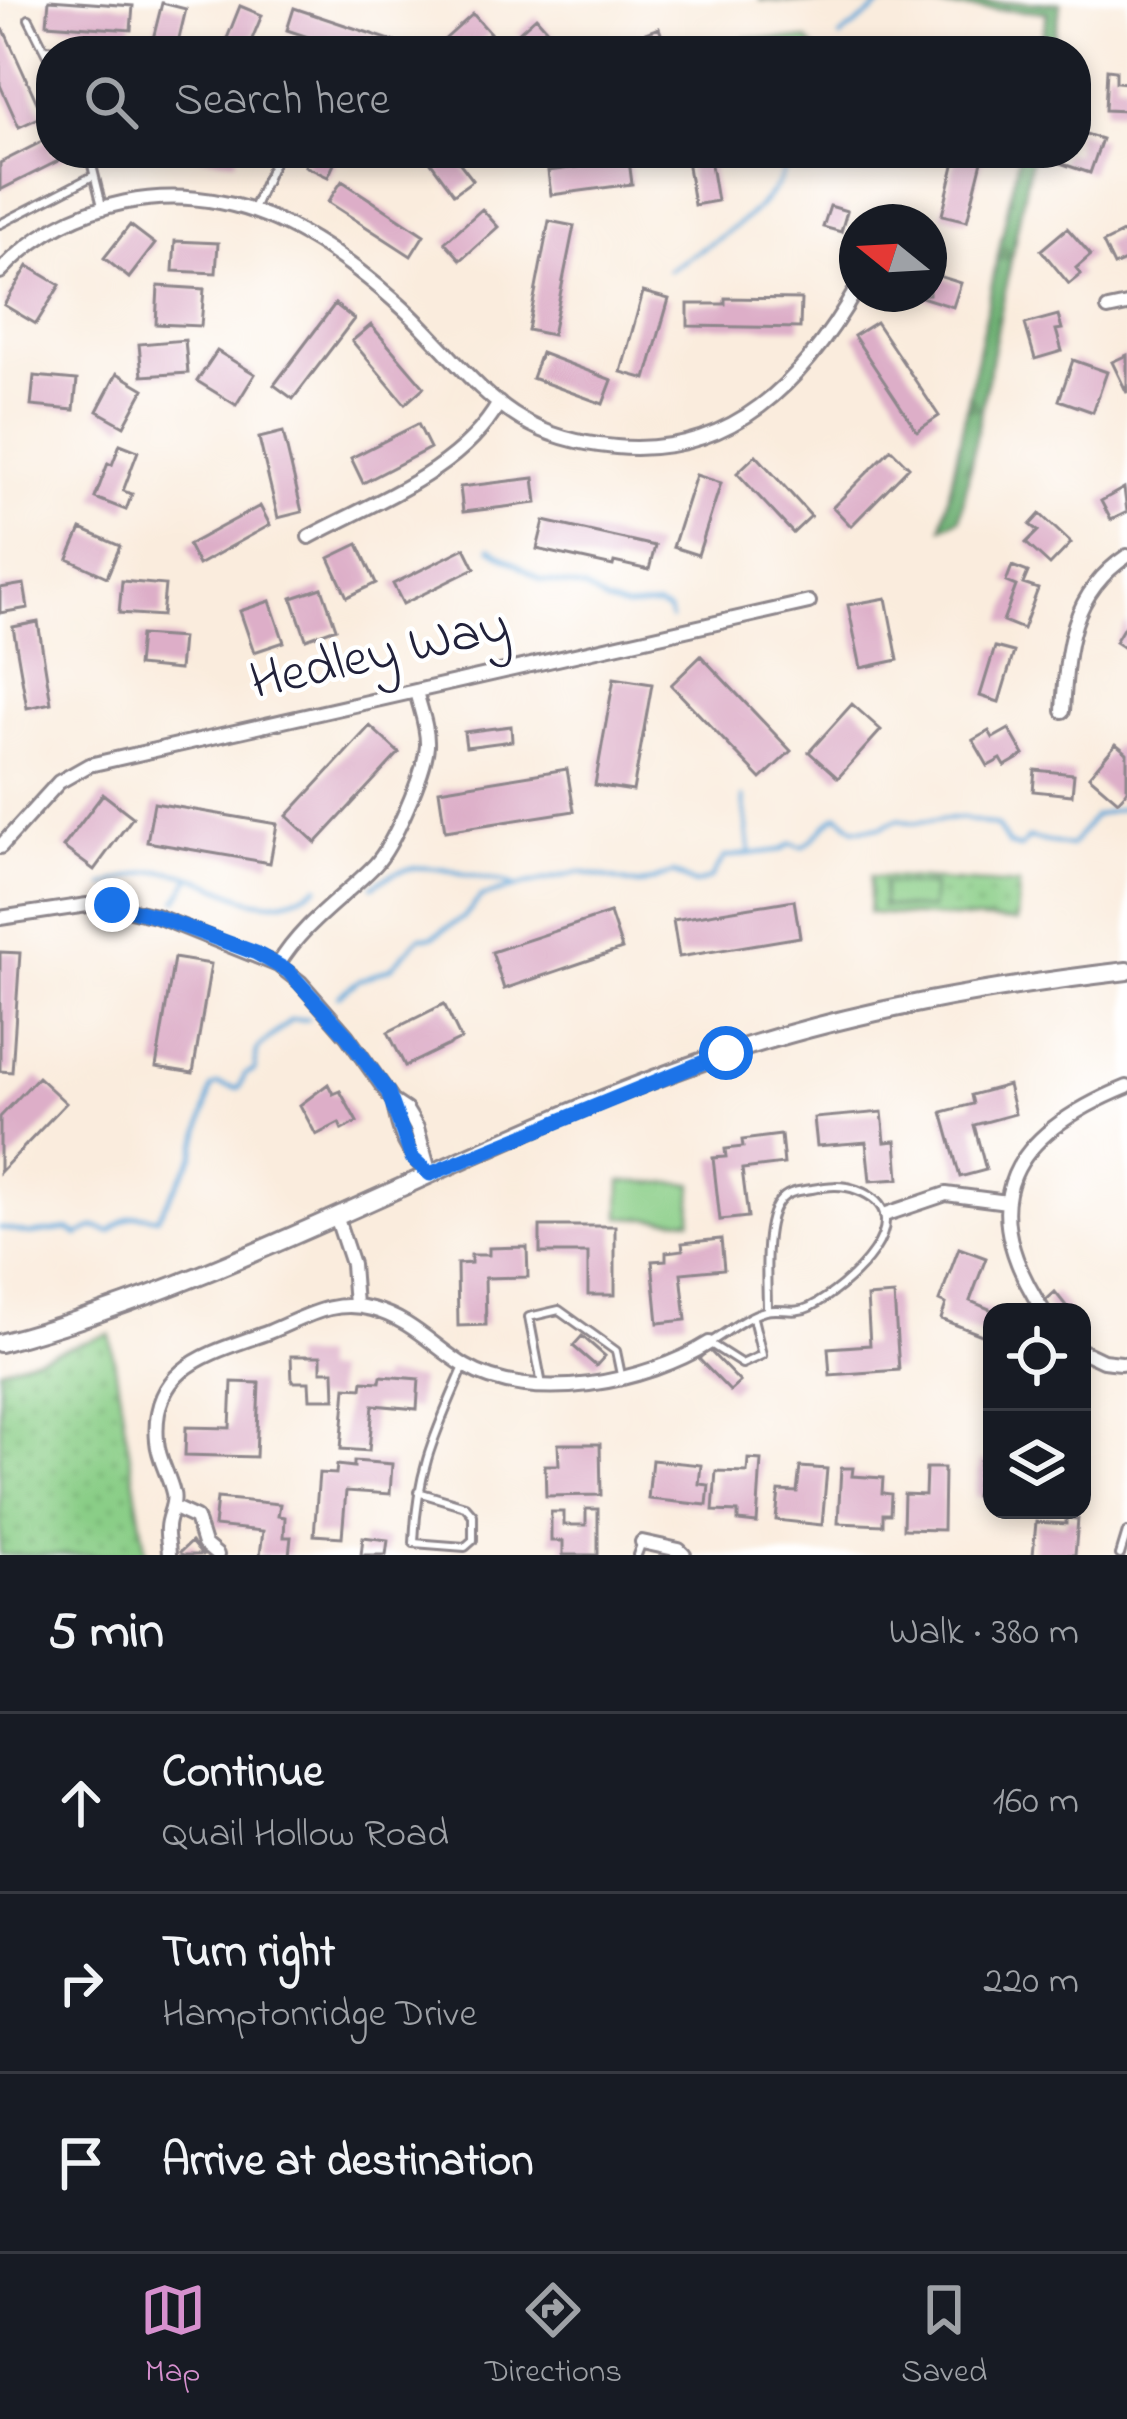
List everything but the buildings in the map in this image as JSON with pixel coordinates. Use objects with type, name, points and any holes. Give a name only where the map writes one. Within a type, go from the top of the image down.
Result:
[{"type":"main road","points":[[0,1343],[136,1298],[726,1053],[913,1004],[1127,971]]},
{"type":"street","points":[[0,272],[27,246],[102,206],[164,196],[253,211],[313,241],[396,302],[499,404],[538,428],[588,445],[628,448],[686,444],[763,406],[814,355],[842,312]]},
{"type":"street","points":[[1108,309],[1127,305]]},
{"type":"street","points":[[309,537],[452,458],[499,404]]},
{"type":"street","points":[[1063,711],[1067,651],[1075,619],[1097,580],[1127,556]]},
{"type":"street","name":"Hedley Way","points":[[0,848],[59,782],[89,765],[809,602]]},
{"type":"street","points":[[278,965],[299,934],[378,862],[388,845],[425,759],[426,730],[416,691]]},
{"type":"street","points":[[0,918],[112,905],[155,916],[278,965],[300,982],[347,1036],[394,1102],[406,1110],[417,1128],[430,1174]]},
{"type":"street","points":[[1037,1303],[1026,1285],[1009,1233],[1012,1172],[1034,1141],[1072,1114],[1127,1088]]},
{"type":"street","points":[[887,1214],[946,1194],[1007,1202]]},
{"type":"street","points":[[336,1216],[352,1264],[355,1306]]},
{"type":"street","points":[[170,1555],[166,1525],[174,1496],[156,1438],[161,1402],[174,1378],[200,1356],[322,1309],[355,1306],[397,1318],[486,1376],[542,1385],[622,1378],[671,1365],[709,1343]]},
{"type":"street","points":[[1091,1355],[1121,1363]]},
{"type":"street","points":[[172,1507],[196,1518],[204,1544],[217,1555]]},
{"type":"street","points":[[640,1548],[679,1550],[684,1555]]},
{"type":"lane","points":[[29,19],[38,36]]},
{"type":"lane","points":[[92,168],[102,206]]},
{"type":"lane","points":[[253,211],[272,168]]},
{"type":"lane","points":[[0,224],[93,176]]},
{"type":"lane","points":[[753,1318],[762,1355],[742,1364],[709,1343],[767,1310],[806,1310],[833,1292],[882,1240],[887,1214],[861,1191],[836,1185],[792,1192],[780,1199],[766,1255],[767,1310]]},
{"type":"lane","points":[[542,1385],[530,1317],[559,1310],[616,1351],[622,1378]]},
{"type":"lane","points":[[418,1492],[465,1506],[473,1515],[473,1540],[465,1547],[414,1543],[418,1492],[422,1464],[465,1365]]},
{"type":"lane","points":[[1120,1555],[1127,1532]]},
{"type":"green space","points":[[758,0],[1061,3],[1055,36],[1043,36],[1047,12]]},
{"type":"green space","points":[[1016,168],[1029,168],[960,519],[942,527]]},
{"type":"green space","points":[[871,876],[1019,885],[1017,922],[869,913]]},
{"type":"green space","points":[[884,883],[933,886],[931,909],[883,906]]},
{"type":"green space","points":[[621,1181],[693,1184],[691,1220],[620,1217]]},
{"type":"green space","points":[[110,1334],[146,1555],[0,1555],[0,1369]]},
{"type":"waterway","points":[[841,36],[887,1],[938,0]]},
{"type":"waterway","points":[[669,270],[742,222],[773,191],[786,168]]},
{"type":"waterway","points":[[490,548],[541,580],[586,589],[606,603],[626,608],[658,606],[671,619]]},
{"type":"waterway","points":[[743,798],[750,852]]},
{"type":"waterway","points":[[338,996],[359,980],[391,968],[420,937],[432,937],[463,918],[481,897],[531,883],[581,872],[639,885],[674,873],[695,884],[711,878],[725,857],[782,850],[792,843],[802,847],[838,815],[855,829],[882,827],[898,819],[912,823],[962,818],[997,826],[1009,845],[1020,848],[1028,838],[1071,846],[1094,816],[1127,807]]},
{"type":"waterway","points":[[373,886],[399,872],[424,868],[516,887]]},
{"type":"waterway","points":[[105,886],[162,871],[202,880],[254,901],[273,902],[318,886]]},
{"type":"waterway","points":[[177,900],[191,878]]},
{"type":"waterway","points":[[0,1228],[30,1234],[68,1229],[78,1235],[95,1227],[110,1232],[137,1216],[157,1218],[194,1156],[211,1088],[217,1084],[239,1089],[245,1074],[255,1070],[262,1045],[290,1020],[308,1019]]},
{"type":"route","points":[[112,905],[256,953],[288,971],[347,1036],[388,1092],[412,1158],[430,1174],[726,1053]]}]
